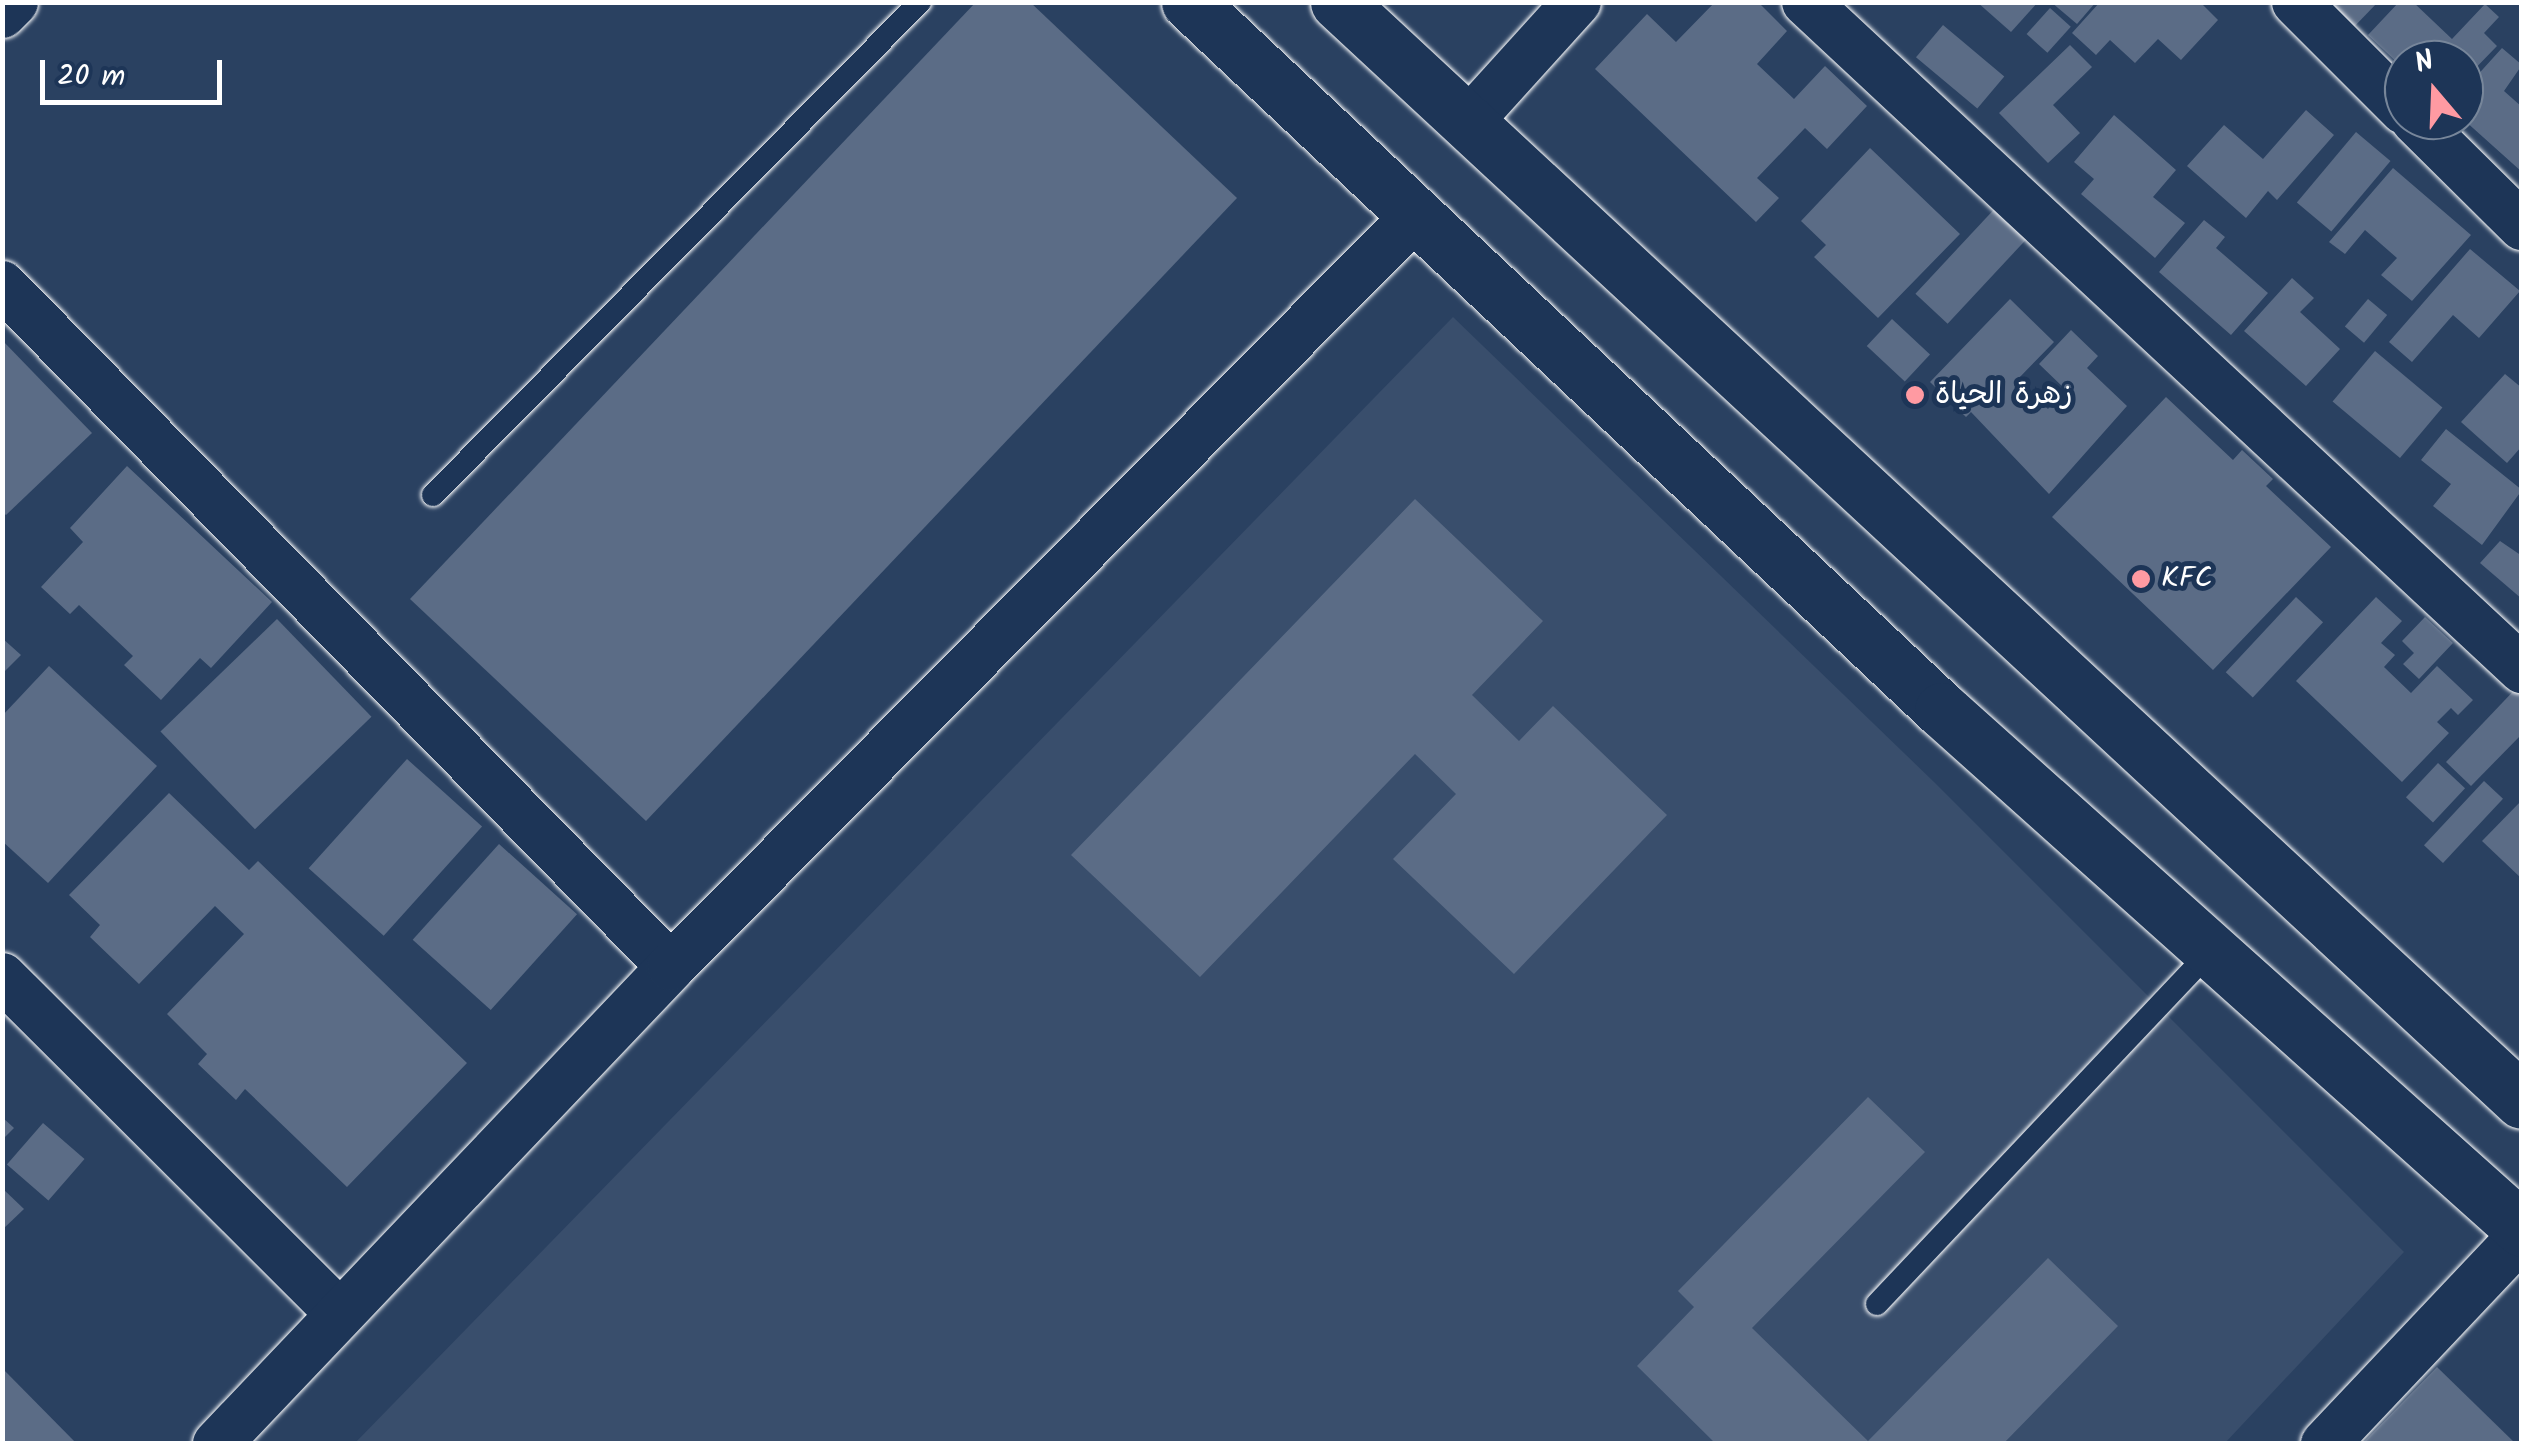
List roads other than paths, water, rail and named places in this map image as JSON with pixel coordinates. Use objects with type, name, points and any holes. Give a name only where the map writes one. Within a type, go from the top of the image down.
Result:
[{"type":"street","points":[[2,14],[14,2]]},
{"type":"street","points":[[1189,2],[1942,710],[2522,1233],[2325,1444]]},
{"type":"street","points":[[1338,2],[2522,1100]]},
{"type":"street","points":[[1468,122],[1577,2]]},
{"type":"street","points":[[1806,2],[2522,669]]},
{"type":"street","points":[[2296,2],[2384,90]]},
{"type":"street","points":[[2434,140],[2522,226]]},
{"type":"street","points":[[217,1444],[337,1310],[671,967],[1415,216]]},
{"type":"street","points":[[2,285],[671,967]]},
{"type":"street","points":[[2,977],[337,1310]]},
{"type":"lane","points":[[433,495],[920,2]]},
{"type":"lane","points":[[1876,1304],[2211,951]]},
{"type":"place","name":"زهرة الحياة","points":[[1915,395]]},
{"type":"place","name":"KFC","points":[[2141,579]]}]
